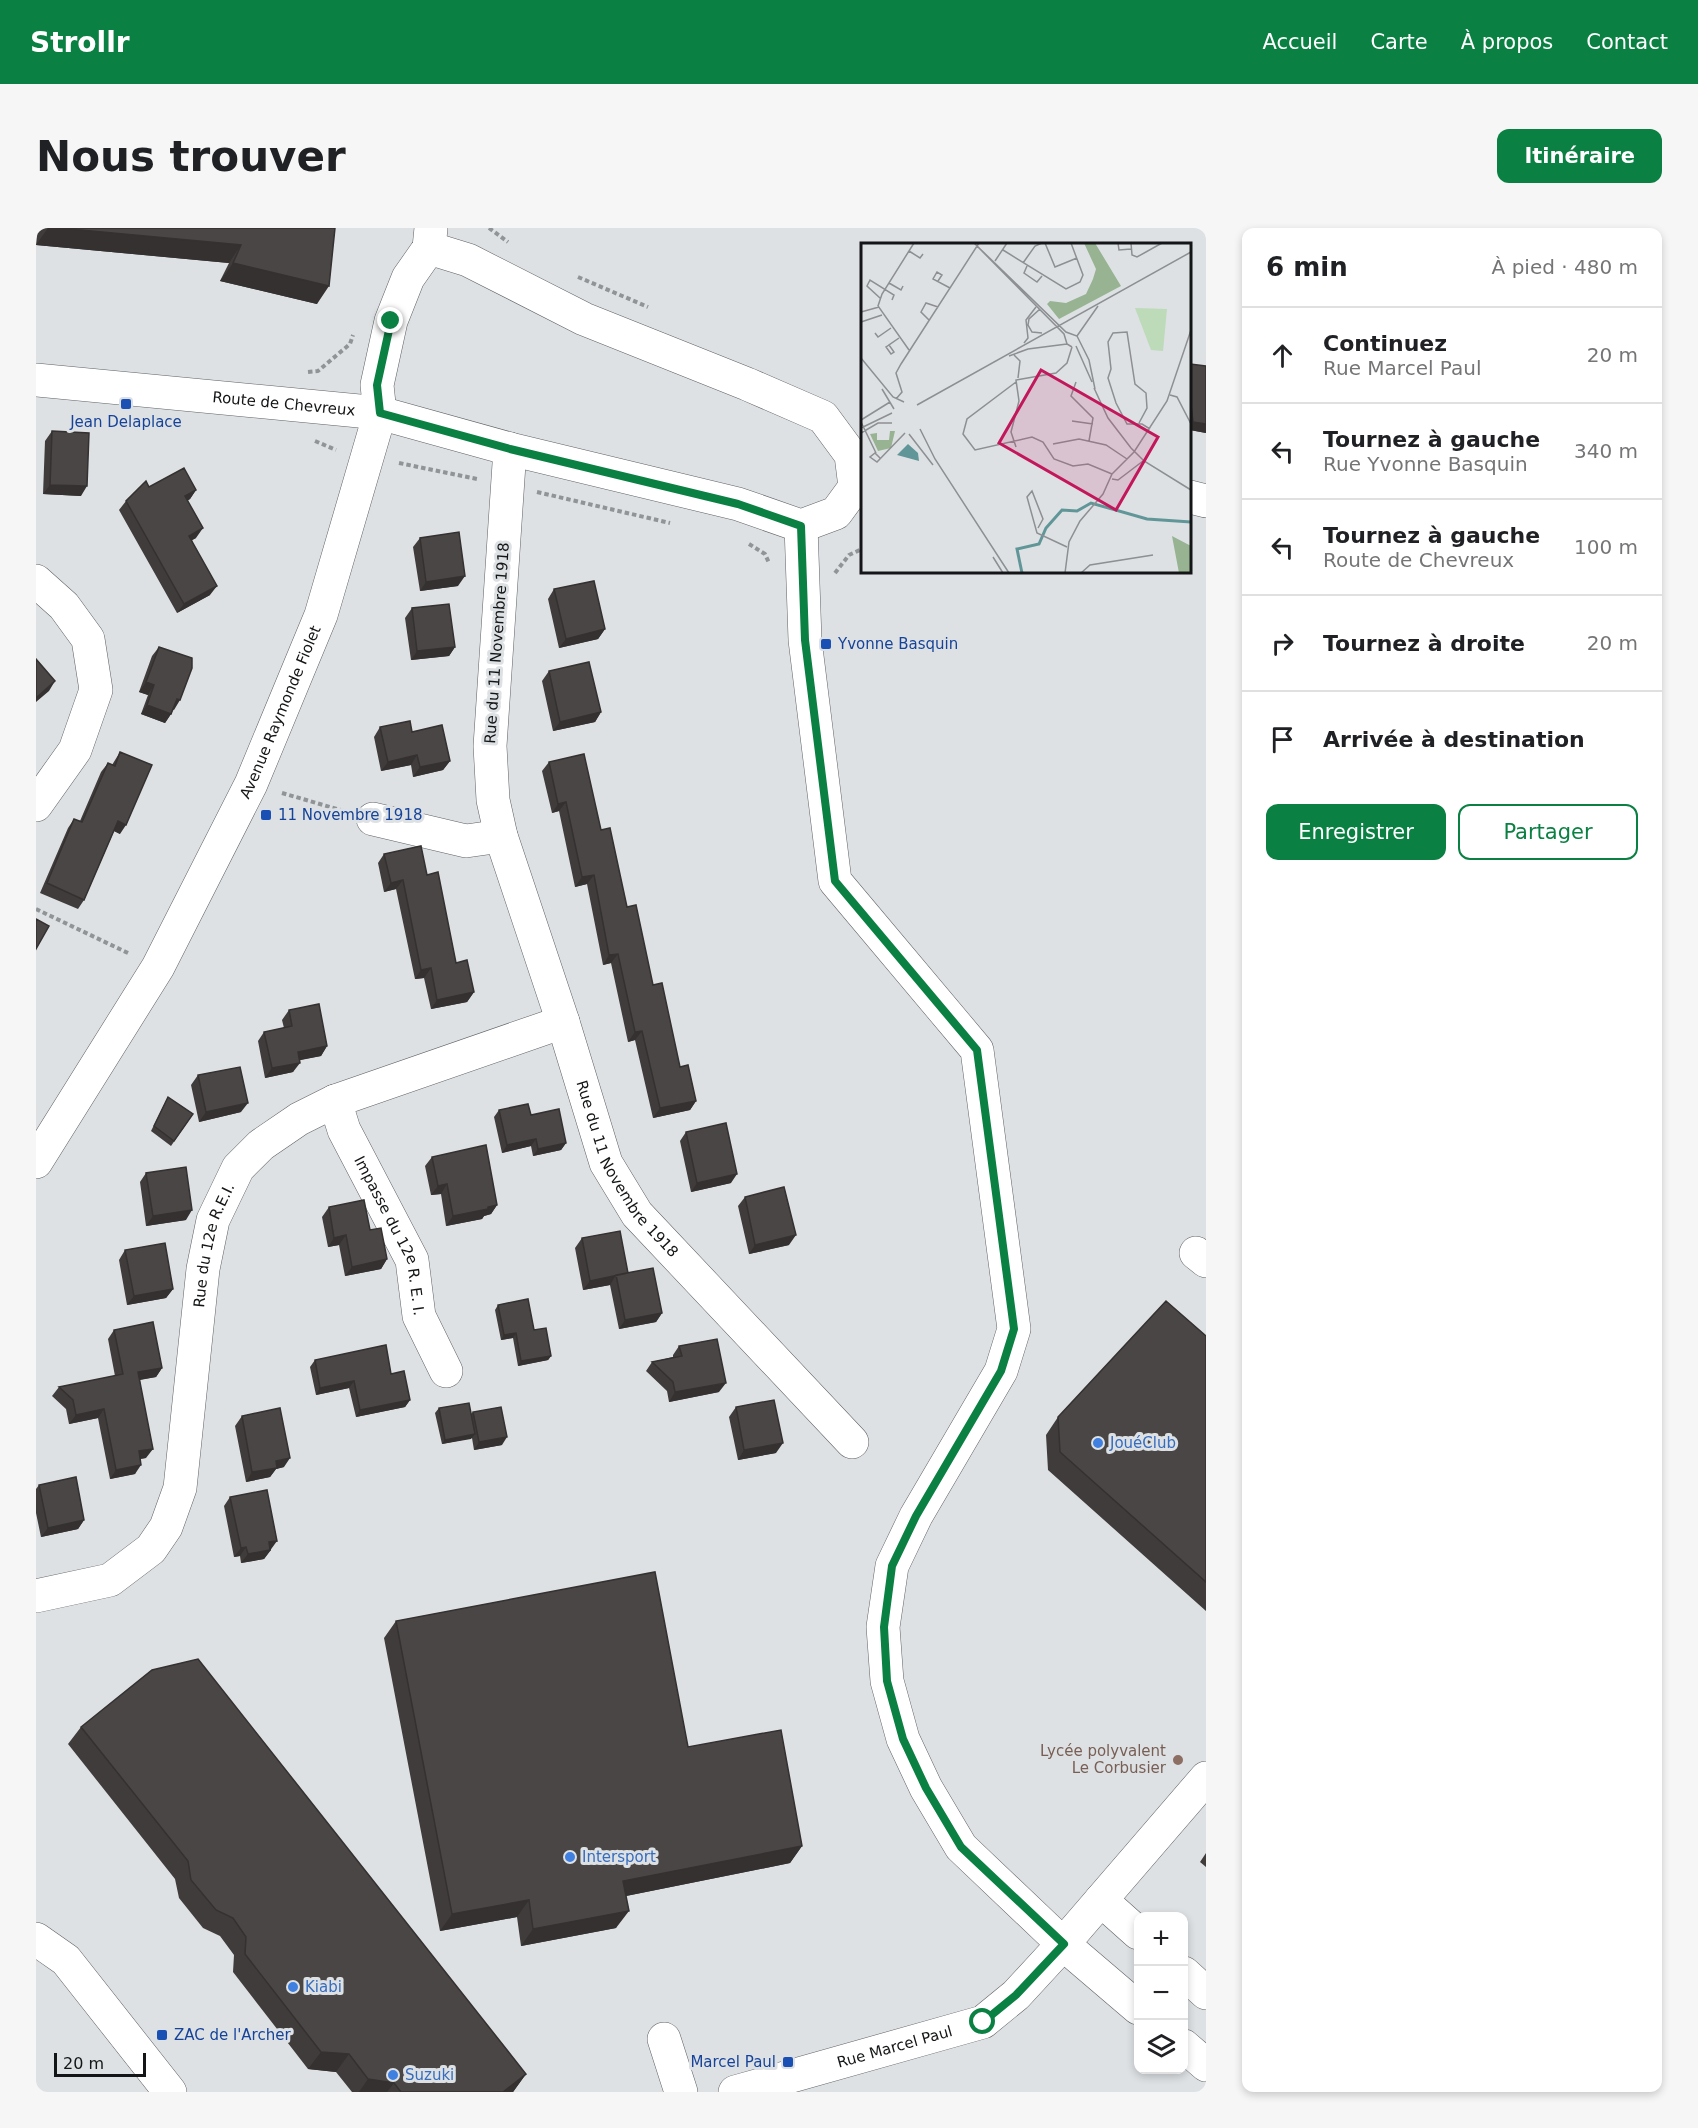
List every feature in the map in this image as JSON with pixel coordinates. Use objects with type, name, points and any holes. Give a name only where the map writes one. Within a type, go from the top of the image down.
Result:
[{"type":"street","name":"Avenue Raymonde Fiolet","points":[[36,1162],[158,967],[251,784],[321,615],[380,413],[377,385],[391,321],[408,278],[430,238]]},
{"type":"street","points":[[430,238],[584,319],[823,417],[850,455],[859,488],[836,513],[801,526],[805,640],[835,881],[977,1050],[1014,1329],[1001,1371],[916,1516],[892,1566],[884,1627],[887,1681],[908,1749],[926,1788],[961,1847],[1064,1944],[1134,2005]]},
{"type":"street","name":"Route de Chevreux","points":[[36,380],[380,413],[510,449],[738,504],[801,526]]},
{"type":"street","name":"Rue du 11 Novembre 1918","points":[[510,449],[490,746],[493,800],[501,836],[563,1022],[606,1162],[637,1214],[852,1442]]},
{"type":"street","points":[[1191,497],[1206,501]]},
{"type":"street","points":[[36,581],[64,606],[88,639],[96,690],[75,750],[36,805]]},
{"type":"street","points":[[373,819],[466,841],[501,836]]},
{"type":"street","name":"Rue du 12e R.E.I.","points":[[36,1596],[110,1580],[151,1549],[166,1527],[180,1488],[203,1269],[213,1221],[238,1168],[261,1145],[299,1119],[335,1101],[563,1022]]},
{"type":"street","name":"Impasse du 12e R. E. I.","points":[[335,1101],[344,1130],[412,1260],[419,1316],[446,1371]]},
{"type":"street","name":"Rue Marcel Paul","points":[[735,2092],[983,2022],[1016,1995],[1064,1944],[1206,1778]]},
{"type":"street","points":[[1101,1900],[1134,1929]]},
{"type":"street","points":[[36,1939],[66,1960],[170,2092]]},
{"type":"street","points":[[1188,1977],[1206,1993]]},
{"type":"street","points":[[664,2039],[681,2092]]},
{"type":"street","points":[[1188,2050],[1206,2066]]},
{"type":"path","points":[[354,333],[350,344],[318,371],[287,376],[288,428],[336,450],[677,525]]},
{"type":"path","points":[[745,541],[765,555],[777,579],[834,574],[849,555],[861,549]]},
{"type":"path","points":[[251,784],[373,819]]},
{"type":"path","points":[[36,909],[158,967]]},
{"type":"building","points":[[59,228],[335,228],[329,286],[233,263],[241,245]]},
{"type":"building","points":[[1191,364],[1206,366],[1206,424],[1193,422]]},
{"type":"building","points":[[52,431],[89,433],[87,486],[50,485]]},
{"type":"building","points":[[184,468],[196,490],[185,496],[203,528],[189,536],[217,586],[184,604],[126,501],[146,481],[149,487]]},
{"type":"building","points":[[459,532],[465,576],[426,582],[420,538]]},
{"type":"building","points":[[594,581],[605,629],[566,639],[554,589]]},
{"type":"building","points":[[449,604],[455,647],[417,651],[412,608]]},
{"type":"building","points":[[159,647],[192,658],[192,668],[180,700],[177,699],[171,714],[147,705],[154,685],[146,682]]},
{"type":"building","points":[[36,659],[55,681],[36,698]]},
{"type":"building","points":[[589,662],[601,712],[560,722],[549,671]]},
{"type":"building","points":[[410,721],[412,732],[442,725],[450,761],[420,767],[417,755],[388,762],[380,727]]},
{"type":"building","points":[[120,752],[152,765],[126,825],[118,821],[84,900],[47,883],[74,819],[82,822],[108,763],[115,766]]},
{"type":"building","points":[[584,754],[601,830],[610,828],[627,907],[636,905],[653,985],[662,983],[680,1067],[688,1065],[696,1101],[660,1108],[642,1031],[635,1032],[618,954],[609,955],[594,875],[582,877],[566,802],[558,804],[549,762]]},
{"type":"building","points":[[421,846],[427,875],[438,872],[456,963],[467,960],[474,992],[437,1000],[431,968],[421,970],[403,880],[391,883],[384,854]]},
{"type":"building","points":[[36,919],[49,926],[36,949]]},
{"type":"building","points":[[319,1004],[327,1046],[298,1052],[300,1063],[272,1068],[264,1032],[292,1026],[289,1010]]},
{"type":"building","points":[[240,1067],[248,1103],[206,1112],[198,1075]]},
{"type":"building","points":[[168,1097],[193,1114],[174,1141],[154,1126]]},
{"type":"building","points":[[528,1104],[531,1115],[559,1109],[566,1143],[538,1149],[536,1139],[507,1145],[499,1110]]},
{"type":"building","points":[[726,1123],[737,1174],[697,1183],[686,1132]]},
{"type":"building","points":[[486,1145],[497,1205],[453,1216],[447,1184],[438,1186],[432,1157]]},
{"type":"building","points":[[186,1167],[192,1210],[153,1216],[146,1173]]},
{"type":"building","points":[[784,1187],[796,1235],[755,1245],[745,1197]]},
{"type":"building","points":[[364,1200],[370,1230],[381,1228],[387,1259],[352,1267],[346,1235],[334,1238],[329,1207]]},
{"type":"building","points":[[620,1231],[628,1273],[590,1281],[582,1238]]},
{"type":"building","points":[[165,1243],[173,1289],[134,1296],[125,1250]]},
{"type":"building","points":[[653,1268],[662,1313],[625,1320],[616,1275]]},
{"type":"building","points":[[528,1299],[534,1330],[546,1328],[551,1356],[521,1361],[516,1333],[504,1335],[498,1305]]},
{"type":"building","points":[[1166,1301],[1206,1336],[1206,1582],[1060,1452],[1058,1417]]},
{"type":"building","points":[[153,1322],[162,1368],[138,1372],[153,1449],[139,1451],[141,1465],[116,1470],[104,1409],[76,1415],[73,1400],[59,1387],[123,1374],[114,1330]]},
{"type":"building","points":[[717,1339],[726,1383],[675,1392],[673,1382],[652,1362],[682,1356],[679,1346]]},
{"type":"building","points":[[386,1345],[391,1374],[404,1371],[410,1400],[360,1410],[354,1381],[320,1388],[315,1360]]},
{"type":"building","points":[[774,1400],[783,1443],[744,1450],[736,1407]]},
{"type":"building","points":[[469,1403],[475,1434],[445,1440],[439,1408]]},
{"type":"building","points":[[501,1407],[507,1437],[479,1442],[473,1412]]},
{"type":"building","points":[[280,1408],[290,1458],[276,1461],[277,1468],[252,1472],[242,1416]]},
{"type":"building","points":[[76,1477],[84,1520],[48,1528],[39,1485]]},
{"type":"building","points":[[267,1490],[277,1541],[269,1542],[270,1550],[248,1554],[246,1547],[241,1548],[230,1497]]},
{"type":"building","points":[[655,1572],[688,1747],[781,1730],[802,1846],[623,1881],[629,1911],[533,1929],[529,1900],[452,1914],[396,1621]]},
{"type":"building","points":[[198,1659],[526,2074],[503,2092],[401,2092],[394,2083],[368,2079],[349,2054],[321,2052],[245,1954],[246,1937],[233,1918],[216,1910],[191,1880],[188,1861],[81,1727],[152,1670]]},
{"type":"place","name":"Jean Delaplace","points":[[126,404]]},
{"type":"place","name":"Yvonne Basquin","points":[[826,644]]},
{"type":"place","name":"11 Novembre 1918","points":[[266,815]]},
{"type":"place","name":"JouéClub","points":[[1098,1443]]},
{"type":"place","name":"Lycée polyvalent Le Corbusier","points":[[1178,1760]]},
{"type":"place","name":"Intersport","points":[[570,1857]]},
{"type":"place","name":"Kiabi","points":[[293,1987]]},
{"type":"place","name":"ZAC de l'Archer","points":[[162,2035]]},
{"type":"place","name":"Marcel Paul","points":[[788,2062]]},
{"type":"place","name":"Suzuki","points":[[393,2075]]},
{"type":"route","points":[[391,321],[377,385],[380,413],[510,449],[738,504],[801,526],[805,640],[835,881],[977,1050],[1014,1329],[1001,1371],[916,1516],[892,1566],[884,1627],[887,1681],[903,1739],[926,1788],[961,1847],[1064,1944],[1016,1995],[983,2022]]}]
